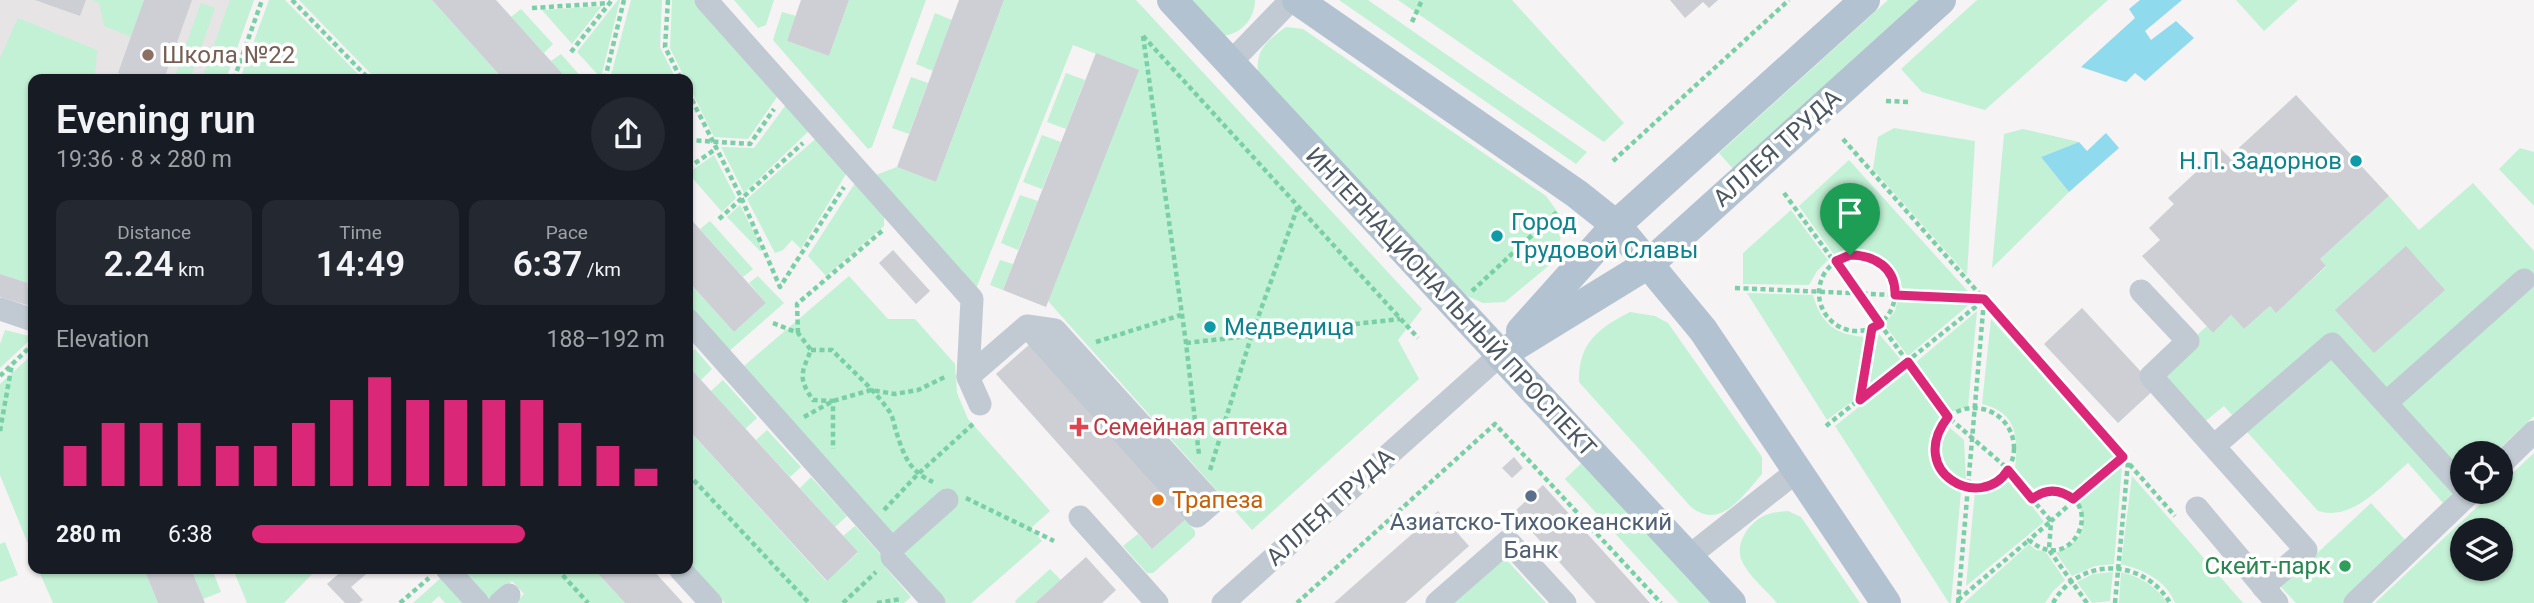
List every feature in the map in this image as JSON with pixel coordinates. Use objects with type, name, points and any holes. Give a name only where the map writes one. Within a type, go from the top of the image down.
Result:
[{"type":"main road","name":"ИНТЕРНАЦИОНАЛЬНЫЙ ПРОСПЕКТ","points":[[1172,0],[1731,603]]},
{"type":"main road","points":[[1297,0],[1577,194],[1616,225],[1703,330],[1886,603]]},
{"type":"main road","name":"АЛЛЕЯ ТРУДА","points":[[1500,355],[1616,225],[1865,0]]},
{"type":"main road","name":"АЛЛЕЯ ТРУДА","points":[[1500,355],[1650,263],[1941,0]]},
{"type":"street","points":[[706,0],[972,299],[969,370],[978,412]]},
{"type":"street","points":[[1230,62],[1291,0]]},
{"type":"street","points":[[2386,403],[2524,280]]},
{"type":"street","points":[[2141,292],[2188,341],[2151,376],[2306,550],[2270,595],[2189,515]]},
{"type":"street","points":[[0,309],[28,318]]},
{"type":"street","points":[[693,326],[834,482],[934,603]]},
{"type":"street","points":[[969,370],[1027,326],[1055,330],[1212,503],[1197,516],[1027,326]]},
{"type":"street","points":[[2214,446],[2332,344],[2450,473]]},
{"type":"street","name":"АЛЛЕЯ ТРУДА","points":[[1223,603],[1500,355]]},
{"type":"street","points":[[2513,452],[2534,432]]},
{"type":"street","points":[[1688,557],[1797,471]]},
{"type":"street","points":[[892,553],[948,493]]},
{"type":"street","points":[[2354,603],[2454,504]]},
{"type":"street","points":[[1080,517],[1157,603]]},
{"type":"street","points":[[1437,603],[1508,541],[1565,603]]},
{"type":"street","points":[[439,574],[478,603]]},
{"type":"street","points":[[685,574],[711,603]]},
{"type":"path","points":[[235,74],[262,0]]},
{"type":"path","points":[[292,0],[364,74]]},
{"type":"path","points":[[606,74],[624,0]]},
{"type":"path","points":[[668,0],[665,47],[678,74]]},
{"type":"path","points":[[1412,22],[1422,0]]},
{"type":"path","points":[[1613,161],[1789,0]]},
{"type":"path","points":[[532,8],[611,1]]},
{"type":"path","points":[[571,52],[611,1]]},
{"type":"path","points":[[1203,493],[1186,343],[1143,36],[1418,338]]},
{"type":"path","points":[[693,140],[750,144],[787,91]]},
{"type":"path","points":[[1886,101],[1910,102]]},
{"type":"path","points":[[693,102],[741,197],[780,287],[856,169]]},
{"type":"path","points":[[719,219],[820,128]]},
{"type":"path","points":[[1843,139],[2123,457],[2189,515]]},
{"type":"path","points":[[693,165],[717,148]]},
{"type":"path","points":[[1784,193],[1948,417],[2008,470],[2051,521],[2049,550],[2087,603]]},
{"type":"path","points":[[1203,493],[1251,337],[1298,205]]},
{"type":"path","points":[[1469,294],[1558,212]]},
{"type":"path","points":[[798,333],[797,304],[899,217]]},
{"type":"path","points":[[1850,255],[1863,255],[1884,266],[1892,276],[1895,295],[1891,312],[1880,324],[1861,331],[1847,330],[1826,316],[1820,305],[1821,279],[1836,261],[1850,255]]},
{"type":"path","points":[[1735,288],[1984,299]]},
{"type":"path","points":[[1826,426],[1984,299]]},
{"type":"path","points":[[1958,601],[1984,299]]},
{"type":"path","points":[[1072,349],[1181,315]]},
{"type":"path","points":[[1186,343],[1401,319]]},
{"type":"path","points":[[773,323],[798,333],[811,350]]},
{"type":"path","points":[[1860,400],[1872,328]]},
{"type":"path","points":[[0,376],[28,349]]},
{"type":"path","points":[[811,350],[832,350],[891,413],[901,448],[917,475],[948,493],[1054,541]]},
{"type":"path","points":[[811,350],[803,368],[803,385],[813,400],[833,401]]},
{"type":"path","points":[[0,431],[12,364]]},
{"type":"path","points":[[785,427],[833,401],[871,390],[895,394],[918,390],[969,370]]},
{"type":"path","points":[[833,401],[834,482]]},
{"type":"path","points":[[1975,408],[1997,415],[2007,424],[2013,436],[2014,450],[2008,470],[1994,483],[1982,487],[1968,487],[1956,484],[1945,476],[1938,465],[1935,440],[1948,417],[1959,411],[1975,408]]},
{"type":"path","points":[[870,524],[978,412]]},
{"type":"path","points":[[1297,603],[1495,424],[1661,603]]},
{"type":"path","points":[[1958,601],[2123,457]]},
{"type":"path","points":[[2115,603],[2128,462]]},
{"type":"path","points":[[693,479],[809,603]]},
{"type":"path","points":[[2029,540],[2037,547],[2049,550],[2064,547],[2073,542],[2078,534],[2082,516],[2073,499],[2066,493],[2048,491],[2032,499]]},
{"type":"path","points":[[843,603],[892,553]]},
{"type":"path","points":[[2053,603],[2071,582],[2096,569],[2117,568],[2131,570],[2150,579],[2165,593],[2170,603]]},
{"type":"path","points":[[400,603],[437,574]]},
{"type":"path","points":[[562,574],[588,603]]},
{"type":"shaded area","points":[[0,0],[254,0],[228,74],[28,74],[28,98],[0,205]]},
{"type":"green space","points":[[91,0],[144,0],[131,37],[104,26],[99,3]]},
{"type":"green space","points":[[230,0],[254,0],[228,74],[204,74]]},
{"type":"green space","points":[[269,0],[285,0],[358,74],[242,74]]},
{"type":"green space","points":[[299,0],[432,0],[499,74],[371,74]]},
{"type":"green space","points":[[620,0],[602,74],[597,74],[577,52]]},
{"type":"green space","points":[[631,0],[662,0],[660,47],[674,74],[611,74]]},
{"type":"green space","points":[[672,0],[700,0],[779,94],[748,139],[714,137],[693,94],[693,74],[683,74],[670,48]]},
{"type":"green space","points":[[734,0],[774,0],[766,25],[758,28]]},
{"type":"green space","points":[[849,0],[926,0],[872,147],[868,149],[773,40],[782,12],[796,16],[787,41],[829,56]]},
{"type":"green space","points":[[1004,0],[1136,0],[1422,309],[1398,340],[1419,379],[1252,530],[1048,301],[1138,70],[1073,45],[972,299],[865,179],[897,167],[936,182]]},
{"type":"green space","points":[[1182,0],[1255,0],[1252,14],[1244,26],[1233,33],[1219,36]]},
{"type":"green space","points":[[1339,0],[1368,0],[1587,152],[1576,164]]},
{"type":"green space","points":[[1398,0],[1512,0],[1624,123],[1604,142]]},
{"type":"green space","points":[[1888,0],[1925,0],[1736,172],[1719,153]]},
{"type":"green space","points":[[1977,0],[2108,0],[1985,110],[1922,92],[1901,69]]},
{"type":"green space","points":[[2236,0],[2298,0],[2264,31]]},
{"type":"green space","points":[[201,3],[215,8],[192,74],[176,74]]},
{"type":"green space","points":[[602,6],[572,44],[542,10]]},
{"type":"green space","points":[[521,9],[553,44],[544,53],[511,17]]},
{"type":"green space","points":[[935,13],[952,20],[933,71],[916,64]]},
{"type":"green space","points":[[18,18],[97,50],[95,74],[28,74],[28,283],[0,274],[0,58]]},
{"type":"green space","points":[[1286,27],[1303,29],[1546,196],[1559,214],[1562,234],[1552,263],[1505,302],[1483,303],[1467,296],[1386,221],[1258,83],[1258,63],[1262,50],[1270,39]]},
{"type":"green space","points":[[561,54],[579,74],[561,74],[551,61]]},
{"type":"green space","points":[[1066,73],[1085,80],[1066,129],[1047,122]]},
{"type":"green space","points":[[911,77],[928,83],[909,134],[892,128]]},
{"type":"green space","points":[[788,102],[812,128],[744,193],[721,147],[754,148]]},
{"type":"green space","points":[[1894,128],[1975,141],[1967,275],[1873,169],[1878,137]]},
{"type":"green space","points":[[2023,129],[2079,142],[2041,157],[2069,192],[1992,268],[2004,134]]},
{"type":"green space","points":[[820,135],[849,169],[801,249],[792,240],[783,250],[775,253],[747,199]]},
{"type":"green space","points":[[1042,135],[1061,142],[1042,189],[1023,182]]},
{"type":"green space","points":[[2520,148],[2534,152],[2534,206],[2499,169]]},
{"type":"green space","points":[[714,155],[736,198],[722,212],[693,179],[693,170]]},
{"type":"green space","points":[[1849,160],[1973,297],[1902,289],[1884,260],[1868,251],[1858,249],[1835,256],[1799,206]]},
{"type":"green space","points":[[855,183],[884,213],[884,226],[826,276],[808,256]]},
{"type":"green space","points":[[2473,183],[2534,251],[2534,416],[2508,441],[2450,441],[2450,496],[2443,503],[2408,463],[2367,499],[2355,506],[2331,513],[2318,511],[2224,406],[2202,424],[2155,374],[2207,326],[2213,333],[2231,315],[2244,329],[2270,306],[2276,312],[2326,267],[2320,259],[2389,196],[2419,230]]},
{"type":"green space","points":[[1020,195],[1038,201],[1018,250],[1001,243]]},
{"type":"green space","points":[[740,205],[763,250],[760,251],[727,217]]},
{"type":"green space","points":[[1791,210],[1828,260],[1817,271],[1809,285],[1743,284],[1743,253]]},
{"type":"green space","points":[[710,221],[753,269],[743,277],[700,229]]},
{"type":"green space","points":[[1000,260],[1013,264],[1003,290],[990,285]]},
{"type":"green space","points":[[758,276],[784,303],[727,353],[693,312],[693,287],[734,332],[766,303],[749,283]]},
{"type":"green space","points":[[849,276],[888,319],[915,319],[955,364],[957,393],[968,419],[1050,511],[1031,528],[1042,541],[971,603],[942,603],[744,366]]},
{"type":"green space","points":[[1747,293],[1813,295],[1820,314],[1831,326],[1846,334],[1865,337],[1854,400],[1827,420]]},
{"type":"green space","points":[[1898,299],[1971,303],[1908,356],[1884,324],[1895,311]]},
{"type":"green space","points":[[1977,311],[1968,407],[1949,412],[1915,363]]},
{"type":"green space","points":[[1630,312],[1655,316],[1668,323],[1762,457],[1762,474],[1739,500],[1722,513],[1712,515],[1691,507],[1579,382],[1586,347],[1608,324]]},
{"type":"green space","points":[[1991,319],[2117,458],[2073,494],[2056,486],[2036,491],[2015,469],[2015,437],[2009,420],[2003,413],[1982,404]]},
{"type":"green space","points":[[5,330],[28,336],[28,342],[0,368],[0,344]]},
{"type":"green space","points":[[1879,334],[1902,361],[1866,389]]},
{"type":"green space","points":[[695,349],[712,369],[701,380],[693,371]]},
{"type":"green space","points":[[28,359],[28,544],[0,475],[0,384]]},
{"type":"green space","points":[[1907,369],[1943,418],[1933,431],[1929,452],[1941,479],[1961,491],[1951,603],[1835,426]]},
{"type":"green space","points":[[723,380],[757,418],[745,429],[711,391]]},
{"type":"green space","points":[[1950,428],[1964,440],[1966,481],[1948,472],[1940,460],[1941,445]]},
{"type":"green space","points":[[767,430],[801,467],[790,477],[756,440]]},
{"type":"green space","points":[[693,435],[826,581],[858,553],[843,536],[855,526],[883,557],[885,567],[911,597],[904,603],[725,603],[693,568]]},
{"type":"green space","points":[[2534,453],[2534,603],[2375,603],[2450,532],[2450,581],[2513,581],[2513,518],[2465,518],[2480,504],[2513,504],[2513,473]]},
{"type":"green space","points":[[1587,458],[1721,603],[1679,603],[1565,479]]},
{"type":"green space","points":[[2122,465],[2114,564],[2095,566],[2072,576],[2056,553],[2072,543],[2081,533],[2083,519],[2077,501]]},
{"type":"green space","points":[[2008,474],[2044,522],[1966,586],[1975,491],[1993,487]]},
{"type":"green space","points":[[2132,476],[2243,603],[2175,603],[2160,582],[2138,569],[2121,564]]},
{"type":"green space","points":[[811,477],[847,516],[835,527],[800,488]]},
{"type":"green space","name":"Скейт-парк","points":[[2371,503],[2410,545],[2347,603],[2296,603],[2281,587]]},
{"type":"green space","points":[[1788,511],[1801,517],[1860,603],[1777,603],[1751,575],[1744,565],[1740,551],[1748,529],[1759,518]]},
{"type":"green space","points":[[1185,520],[1195,531],[1195,536],[1153,573],[1147,573],[1123,546],[1138,534],[1152,549]]},
{"type":"green space","points":[[5,542],[18,575],[0,582],[0,544]]},
{"type":"green space","points":[[2029,544],[2036,550],[2045,551],[2065,580],[2045,603],[1964,603]]},
{"type":"green space","points":[[1505,558],[1546,603],[1454,603]]},
{"type":"green space","points":[[1050,569],[1061,580],[1035,603],[1016,603],[1015,601]]},
{"type":"green space","points":[[2113,572],[2110,601],[2092,603],[2077,582],[2093,574]]},
{"type":"green space","points":[[2121,572],[2147,583],[2167,603],[2119,603]]},
{"type":"green space","points":[[40,574],[146,574],[158,603],[53,603]]},
{"type":"green space","points":[[193,574],[214,574],[221,592],[203,599]]},
{"type":"green space","points":[[235,574],[312,574],[284,603],[247,603]]},
{"type":"green space","points":[[465,574],[599,574],[625,603],[515,603],[524,594],[512,581],[490,602]]},
{"type":"green space","points":[[443,576],[465,603],[445,603],[439,596],[431,603],[413,603]]},
{"type":"water","points":[[2140,0],[2182,0],[2145,31],[2151,40],[2176,21],[2194,38],[2145,81],[2135,73],[2126,82],[2081,67],[2135,18],[2129,9]]},
{"type":"water","points":[[2106,133],[2119,148],[2069,192],[2041,157],[2079,142],[2087,151]]},
{"type":"building","points":[[35,0],[86,0],[80,16]]},
{"type":"building","name":"Школа №22","points":[[144,0],[192,0],[166,74],[118,73]]},
{"type":"building","points":[[432,0],[496,0],[563,74],[499,74]]},
{"type":"building","points":[[801,0],[849,0],[829,56],[787,41]]},
{"type":"building","points":[[959,0],[1004,0],[936,182],[897,167]]},
{"type":"building","points":[[1670,0],[1718,0],[1709,8],[1703,2],[1685,18]]},
{"type":"building","points":[[1096,53],[1139,70],[1046,307],[1003,290]]},
{"type":"building","points":[[2296,95],[2389,196],[2320,259],[2326,266],[2276,313],[2270,306],[2244,329],[2231,315],[2213,333],[2142,256],[2160,240],[2149,228],[2174,204],[2168,198],[2221,149],[2229,157]]},
{"type":"building","points":[[693,222],[766,303],[734,332],[693,287]]},
{"type":"building","points":[[2406,246],[2445,290],[2374,353],[2335,310]]},
{"type":"building","points":[[893,250],[930,291],[916,304],[879,263]]},
{"type":"building","points":[[0,274],[28,283],[28,305],[0,297]]},
{"type":"building","points":[[2082,308],[2156,388],[2118,423],[2044,344]]},
{"type":"building","points":[[1030,344],[1185,520],[1152,549],[996,374]]},
{"type":"building","points":[[693,371],[858,552],[827,581],[693,434]]},
{"type":"building","points":[[1514,457],[1523,468],[1512,478],[1502,468]]},
{"type":"building","points":[[1543,485],[1650,603],[1596,603],[1514,512]]},
{"type":"building","points":[[1438,511],[1469,546],[1405,603],[1334,603]]},
{"type":"building","points":[[1086,557],[1116,590],[1102,603],[1035,603]]},
{"type":"building","points":[[146,574],[193,574],[205,603],[158,603]]},
{"type":"building","points":[[338,574],[366,574],[351,587],[363,600],[359,603],[345,603],[327,584]]},
{"type":"building","points":[[599,574],[657,574],[683,603],[625,603]]},
{"type":"place","name":"Школа №22","points":[[148,55]]},
{"type":"place","name":"Н.П. Задорнов","points":[[2356,161]]},
{"type":"place","name":"Город Трудовой Славы","points":[[1497,236]]},
{"type":"place","name":"Медведица","points":[[1210,327]]},
{"type":"place","name":"Семейная аптека","points":[[1079,427]]},
{"type":"place","name":"Азиатско-Тихоокеанский Банк","points":[[1531,496]]},
{"type":"place","name":"Трапеза","points":[[1158,500]]},
{"type":"place","name":"Скейт-парк","points":[[2345,566]]},
{"type":"route","points":[[1850,255],[1863,255],[1884,266],[1892,276],[1895,295],[1984,299],[2123,457],[2073,499],[2066,493],[2048,491],[2032,499],[2008,470],[1994,483],[1982,487],[1956,484],[1945,476],[1938,465],[1935,440],[1948,417],[1908,362],[1860,400],[1872,328],[1880,324],[1836,261],[1850,255]]}]
